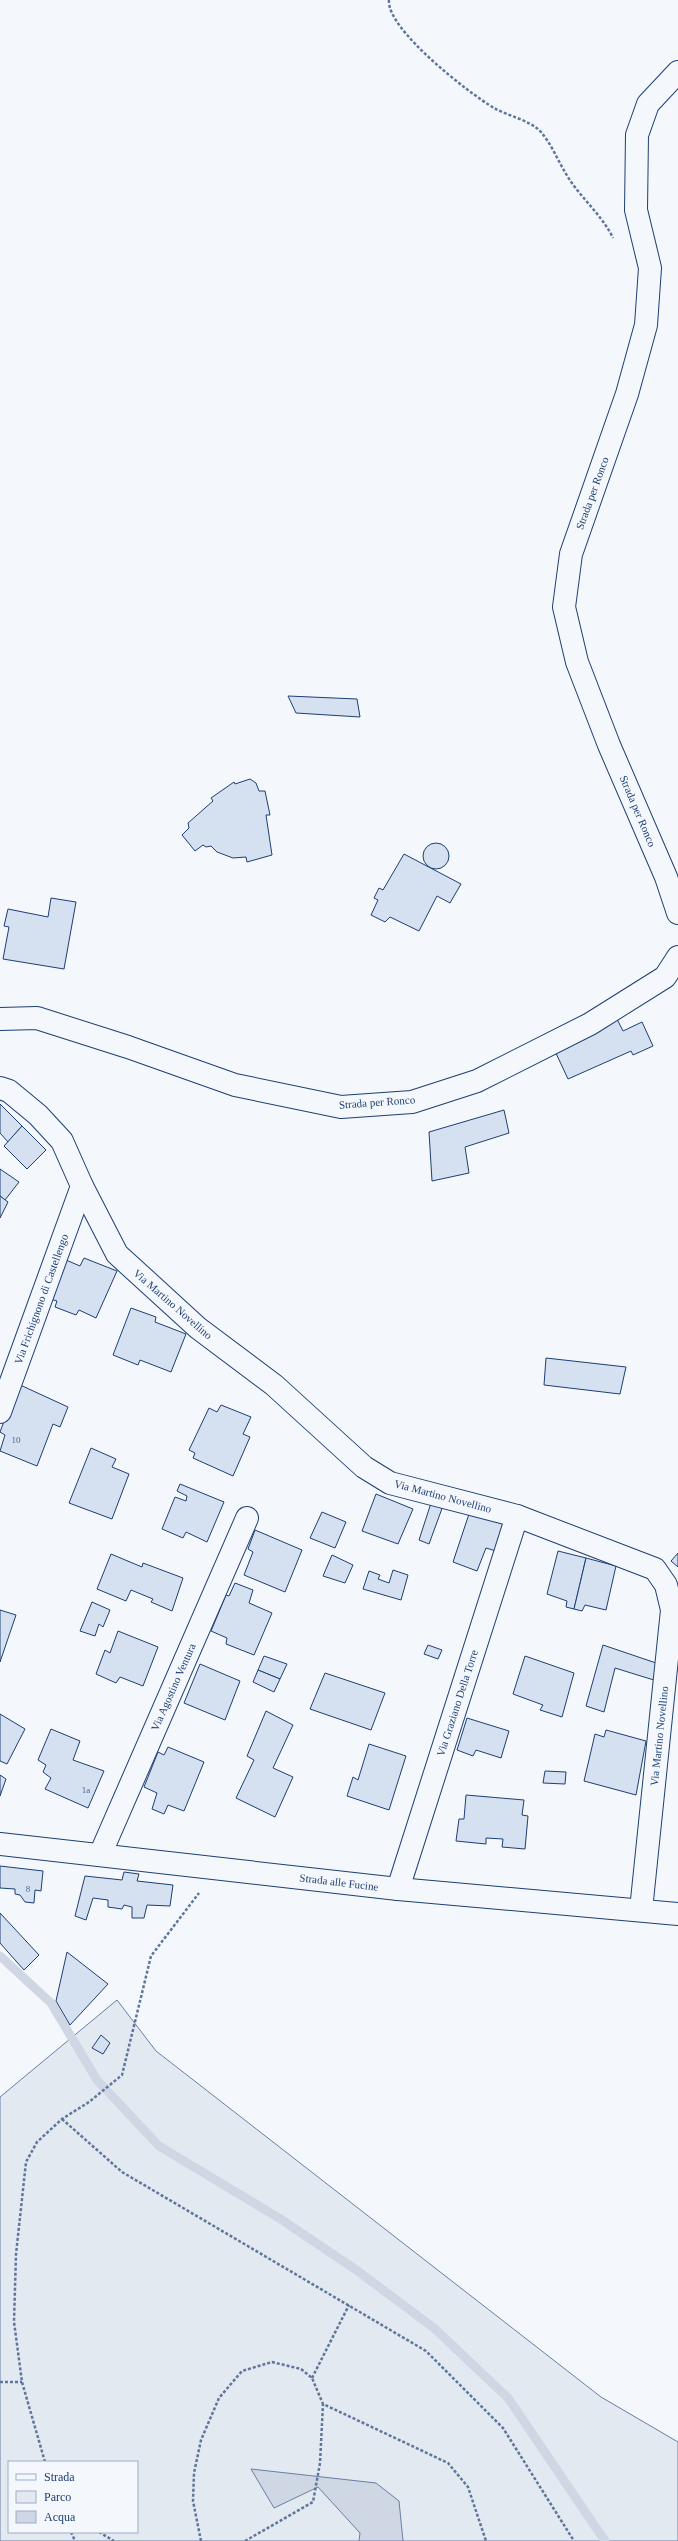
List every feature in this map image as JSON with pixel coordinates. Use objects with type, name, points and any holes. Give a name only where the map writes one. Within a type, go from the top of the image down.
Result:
[{"type":"street","name":"Strada per Ronco","points":[[678,72],[648,104],[637,135],[636,210],[650,268],[646,325],[627,394],[571,554],[564,607],[577,662],[609,745],[666,877],[678,913]]},
{"type":"street","name":"Strada per Ronco","points":[[0,1019],[37,1018],[128,1047],[235,1085],[341,1107],[412,1102],[477,1081],[590,1024],[665,976],[678,957]]},
{"type":"street","name":"Via Martino Novellino","points":[[0,1088],[9,1091],[38,1115],[62,1142],[82,1186],[117,1254],[198,1328],[274,1385],[364,1467],[390,1483],[517,1516],[655,1569],[666,1585],[672,1610],[641,1910]]},
{"type":"street","name":"Via Frichignono di Castellengo","points":[[0,1412],[82,1186]]},
{"type":"street","name":"Via Graziano Della Torre","points":[[398,1889],[517,1516]]},
{"type":"street","name":"Via Agostino Ventura","points":[[100,1855],[247,1518]]},
{"type":"street","name":"Strada alle Fucine","points":[[0,1844],[398,1889],[678,1914]]},
{"type":"path","points":[[389,0],[388,5],[400,28],[417,47],[493,107],[540,131],[549,146],[556,152],[565,173],[600,215],[615,240]]},
{"type":"path","points":[[45,2461],[22,2382],[14,2322],[15,2270],[26,2162],[37,2142],[62,2119],[90,2102],[122,2075],[151,1956],[218,1869]]},
{"type":"path","points":[[62,2119],[122,2172],[426,2350],[503,2428],[574,2541]]},
{"type":"path","points":[[312,2378],[349,2305]]},
{"type":"path","points":[[201,2541],[193,2501],[194,2473],[201,2440],[219,2398],[242,2371],[272,2362],[301,2369],[312,2378],[323,2404],[320,2462],[313,2502],[245,2541]]},
{"type":"path","points":[[0,2382],[22,2382]]},
{"type":"path","points":[[323,2404],[448,2463],[468,2487],[486,2541]]},
{"type":"path","points":[[101,2533],[114,2541]]},
{"type":"green space","points":[[117,2000],[156,2051],[601,2397],[678,2442],[678,2541],[0,2541],[0,2097]]},
{"type":"water","points":[[251,2469],[376,2483],[399,2501],[403,2541],[359,2541],[360,2533],[318,2487],[274,2508]]},
{"type":"building","points":[[288,696],[357,699],[360,717],[296,713]]},
{"type":"building","points":[[250,779],[256,783],[259,791],[265,791],[270,815],[266,815],[272,855],[247,862],[246,857],[233,858],[217,852],[211,846],[206,847],[203,845],[195,851],[182,835],[189,828],[188,823],[213,801],[211,798],[234,782],[235,784]]},
{"type":"building","points":[[436,843],[445,847],[449,856],[445,865],[436,869],[427,865],[423,856],[427,847]]},
{"type":"building","points":[[404,854],[461,884],[450,903],[437,896],[419,931],[390,917],[385,922],[371,915],[378,900],[374,898],[379,888],[383,890]]},
{"type":"building","points":[[51,898],[76,902],[64,969],[3,959],[9,927],[4,926],[8,909],[48,917]]},
{"type":"building","points":[[617,1019],[623,1031],[642,1022],[653,1046],[633,1055],[631,1051],[568,1079],[554,1049]]},
{"type":"building","points":[[0,1104],[22,1126],[8,1142],[0,1133]]},
{"type":"building","points":[[504,1110],[509,1133],[465,1147],[469,1173],[432,1181],[429,1132]]},
{"type":"building","points":[[22,1126],[46,1150],[27,1169],[4,1146]]},
{"type":"building","points":[[0,1169],[19,1182],[5,1200],[0,1196]]},
{"type":"building","points":[[0,1196],[8,1202],[0,1218]]},
{"type":"building","points":[[84,1258],[117,1271],[96,1318],[79,1310],[76,1315],[55,1307],[57,1301],[50,1299],[66,1260],[80,1266]]},
{"type":"building","points":[[131,1308],[156,1317],[155,1322],[186,1334],[171,1372],[140,1360],[138,1365],[113,1355]]},
{"type":"building","points":[[546,1358],[626,1367],[620,1394],[544,1385]]},
{"type":"building","points":[[18,1384],[68,1407],[60,1427],[53,1424],[37,1466],[0,1451],[5,1435],[0,1432]]},
{"type":"building","points":[[221,1405],[251,1417],[243,1434],[250,1437],[233,1476],[193,1458],[195,1453],[189,1450],[209,1408],[217,1412]]},
{"type":"building","points":[[91,1448],[116,1459],[112,1467],[129,1474],[112,1519],[69,1503]]},
{"type":"building","points":[[180,1484],[224,1502],[207,1542],[186,1532],[183,1538],[162,1529],[175,1497],[186,1501],[187,1496],[177,1491]]},
{"type":"building","points":[[376,1494],[413,1509],[398,1544],[362,1531]]},
{"type":"building","points":[[432,1500],[444,1503],[429,1544],[419,1540]]},
{"type":"building","points":[[470,1511],[509,1521],[499,1552],[486,1548],[477,1571],[453,1562]]},
{"type":"building","points":[[322,1512],[346,1522],[335,1548],[310,1538]]},
{"type":"building","points":[[255,1530],[302,1550],[285,1592],[244,1575],[253,1552],[248,1549]]},
{"type":"building","points":[[558,1551],[586,1558],[574,1609],[566,1607],[567,1601],[547,1594]]},
{"type":"building","points":[[678,1553],[678,1567],[671,1561]]},
{"type":"building","points":[[111,1554],[142,1567],[143,1563],[183,1578],[172,1611],[151,1602],[153,1599],[131,1590],[126,1601],[97,1589]]},
{"type":"building","points":[[332,1555],[353,1565],[345,1583],[323,1576]]},
{"type":"building","points":[[586,1558],[616,1566],[606,1610],[585,1605],[582,1611],[574,1609]]},
{"type":"building","points":[[393,1570],[408,1575],[401,1600],[363,1589],[369,1571],[380,1575],[378,1579],[389,1583]]},
{"type":"building","points":[[235,1583],[253,1590],[249,1603],[272,1613],[254,1655],[226,1644],[227,1638],[211,1631],[226,1595],[229,1596]]},
{"type":"building","points":[[92,1602],[110,1610],[103,1627],[99,1624],[95,1636],[80,1631]]},
{"type":"building","points":[[0,1610],[16,1615],[0,1662]]},
{"type":"building","points":[[118,1631],[158,1647],[143,1686],[120,1677],[116,1683],[96,1674],[105,1650],[110,1653]]},
{"type":"building","points":[[428,1645],[442,1650],[438,1659],[424,1654]]},
{"type":"building","points":[[603,1645],[659,1664],[657,1681],[615,1668],[604,1712],[586,1706]]},
{"type":"building","points":[[264,1656],[287,1664],[280,1679],[258,1670]]},
{"type":"building","points":[[525,1656],[574,1673],[562,1717],[540,1710],[543,1705],[513,1694]]},
{"type":"building","points":[[200,1664],[240,1681],[225,1720],[184,1703]]},
{"type":"building","points":[[258,1670],[280,1679],[274,1692],[253,1682]]},
{"type":"building","points":[[325,1673],[385,1693],[371,1730],[310,1709]]},
{"type":"building","points":[[266,1711],[293,1725],[273,1768],[293,1777],[275,1817],[236,1798],[254,1760],[247,1756]]},
{"type":"building","points":[[0,1714],[25,1729],[7,1764],[0,1761]]},
{"type":"building","points":[[467,1718],[509,1731],[501,1758],[476,1750],[473,1756],[457,1750]]},
{"type":"building","points":[[51,1729],[80,1741],[73,1760],[104,1771],[88,1808],[45,1789],[51,1778],[43,1772],[46,1765],[38,1760]]},
{"type":"building","points":[[606,1730],[646,1741],[636,1795],[584,1781],[595,1734],[604,1737]]},
{"type":"building","points":[[369,1744],[406,1756],[389,1810],[347,1796],[353,1777],[358,1780]]},
{"type":"building","points":[[168,1747],[204,1762],[184,1811],[168,1805],[164,1814],[152,1809],[157,1793],[144,1787],[158,1752],[164,1755]]},
{"type":"building","points":[[545,1771],[566,1772],[565,1784],[543,1783]]},
{"type":"building","points":[[0,1775],[6,1779],[0,1796]]},
{"type":"building","points":[[466,1795],[524,1800],[522,1815],[528,1816],[525,1849],[502,1847],[503,1839],[486,1838],[486,1844],[456,1841],[459,1819],[464,1819]]},
{"type":"building","points":[[0,1866],[43,1871],[41,1891],[35,1890],[34,1903],[25,1902],[20,1895],[15,1894],[15,1889],[0,1888]]},
{"type":"building","points":[[124,1872],[139,1874],[137,1881],[173,1885],[170,1906],[147,1905],[144,1918],[132,1918],[132,1907],[124,1905],[122,1909],[108,1907],[108,1900],[93,1898],[86,1920],[75,1916],[85,1876],[122,1880]]},
{"type":"building","points":[[0,1913],[39,1955],[24,1970],[0,1943]]},
{"type":"building","points":[[67,1952],[108,1984],[70,2025],[56,2001]]},
{"type":"building","points":[[101,2035],[110,2043],[103,2054],[92,2048]]},
{"type":"waterway","points":[[0,1956],[51,2003],[97,2080],[159,2146],[279,2218],[355,2269],[434,2328],[508,2398],[605,2541]]}]
